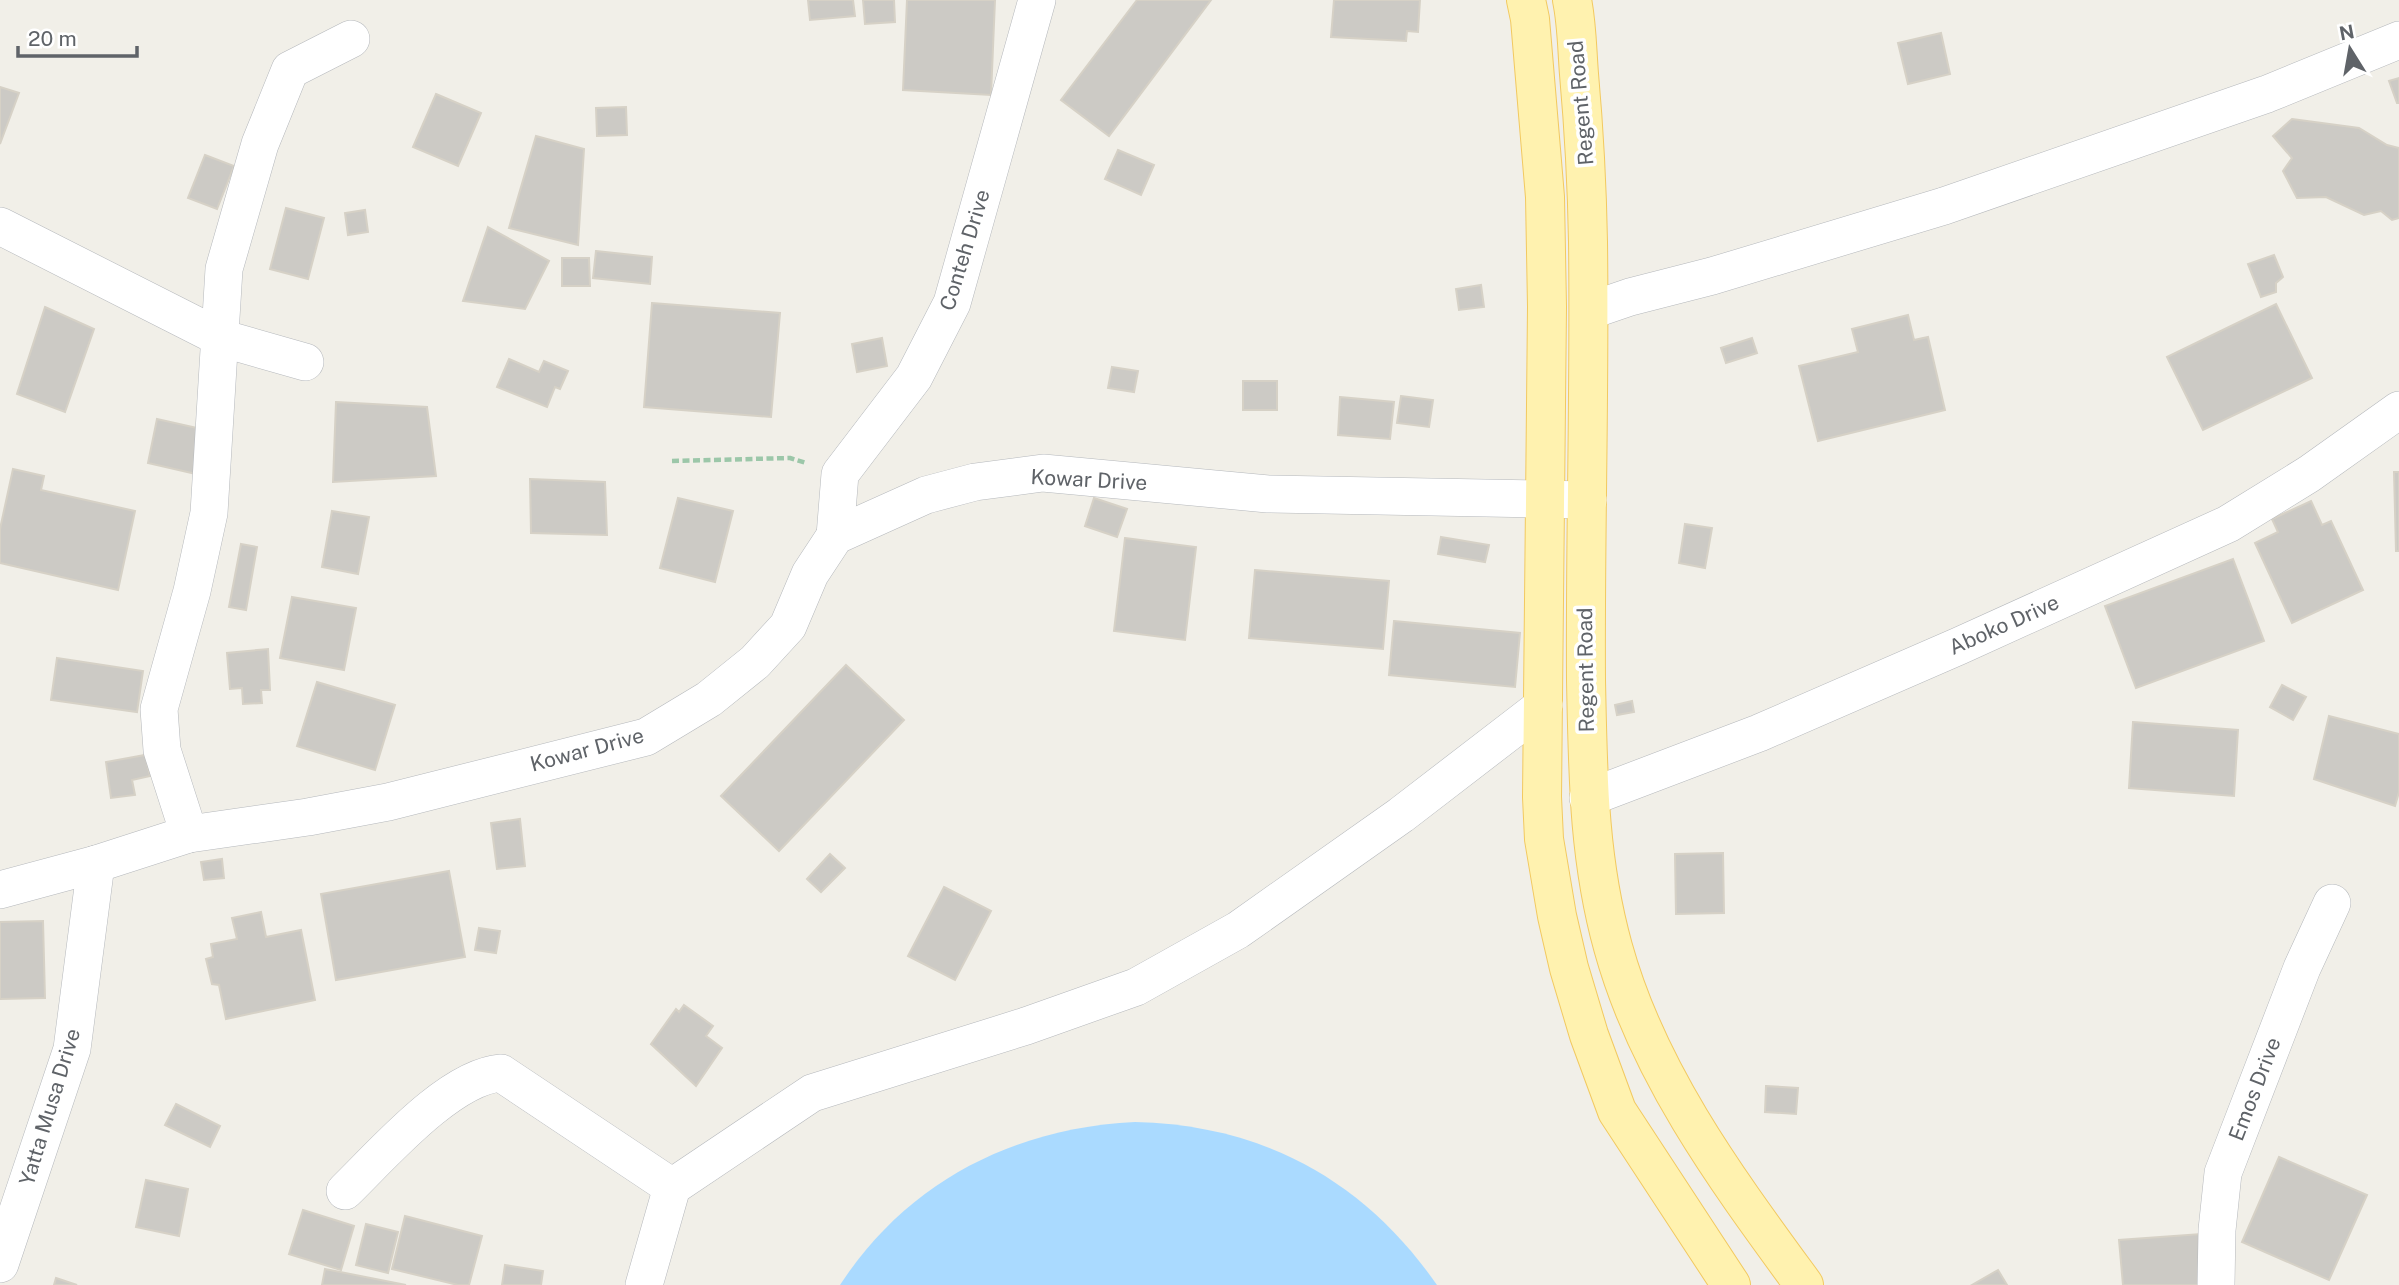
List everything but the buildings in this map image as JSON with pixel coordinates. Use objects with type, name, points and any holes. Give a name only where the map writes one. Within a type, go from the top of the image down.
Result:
[{"type":"main road","name":"Regent Road","points":[[1526,0],[1530,19],[1545,197],[1542,797],[1545,839],[1557,916],[1589,1035],[1617,1111],[1731,1285]]},
{"type":"main road","name":"Regent Road","points":[[1572,0],[1587,156],[1588,798],[1597,882],[1613,950],[1634,1009],[1671,1089],[1711,1154],[1804,1285]]},
{"type":"street","name":"Conteh Drive","points":[[840,474],[914,377],[951,303],[1037,0]]},
{"type":"street","points":[[189,834],[162,750],[159,709],[192,591],[209,513],[224,268],[260,144],[290,70],[351,39]]},
{"type":"street","points":[[1589,311],[1944,206],[2267,94],[2399,40]]},
{"type":"street","points":[[0,226],[221,338],[305,362]]},
{"type":"street","name":"Aboko Drive","points":[[1588,798],[1759,733],[2228,524],[2309,474],[2399,410]]},
{"type":"street","name":"Kowar Drive","points":[[0,890],[96,864],[189,834],[308,817],[388,802],[646,737],[709,699],[755,662],[788,626],[810,574],[835,536],[926,495],[975,482],[1043,473],[1268,494],[1588,500]]},
{"type":"street","points":[[835,536],[840,474]]},
{"type":"street","points":[[644,1285],[672,1187],[812,1093],[1026,1026],[1136,987],[1238,930],[1401,815],[1544,705]]},
{"type":"street","name":"Yatta Musa Drive","points":[[0,1264],[72,1049],[96,864]]},
{"type":"street","name":"Emos Drive","points":[[2217,1285],[2217,1230],[2223,1173],[2302,968],[2332,903]]},
{"type":"street","points":[[345,1191],[427,1112],[471,1080],[501,1073],[672,1187]]},
{"type":"path","points":[[672,461],[790,458],[840,474]]},
{"type":"water","points":[[1135,1122],[1182,1126],[1226,1134],[1268,1147],[1307,1165],[1343,1188],[1377,1216],[1408,1248],[1437,1285],[840,1285],[867,1249],[897,1217],[931,1190],[967,1167],[1006,1149],[1047,1136],[1090,1127]]}]
